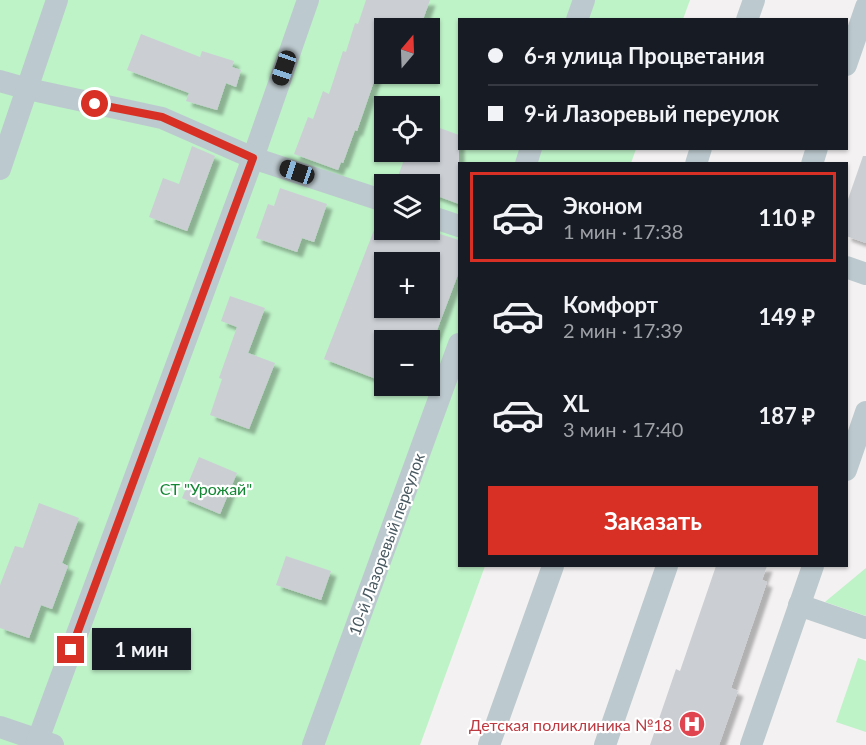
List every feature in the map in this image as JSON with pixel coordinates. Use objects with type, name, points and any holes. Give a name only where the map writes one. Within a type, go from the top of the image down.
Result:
[{"type":"street","points":[[0,169],[57,0]]},
{"type":"street","points":[[0,727],[42,743],[308,0]]},
{"type":"street","points":[[578,18],[584,0]]},
{"type":"street","points":[[748,18],[754,0]]},
{"type":"street","points":[[848,58],[866,7]]},
{"type":"street","points":[[0,81],[27,89],[162,117],[253,158],[374,198]]},
{"type":"street","points":[[440,220],[458,226]]},
{"type":"street","points":[[848,268],[866,274]]},
{"type":"street","name":"10-й Лазоревый переулок","points":[[312,745],[458,347]]},
{"type":"street","points":[[848,464],[866,412]]},
{"type":"street","points":[[489,745],[553,567]]},
{"type":"street","points":[[605,745],[667,567]]},
{"type":"street","points":[[751,745],[813,567]]},
{"type":"street","points":[[799,605],[866,628]]},
{"type":"green space","name":"СТ \"Урожай\"","points":[[0,0],[690,0],[683,18],[458,18],[458,150],[636,150],[631,162],[458,162],[458,567],[485,567],[420,745],[0,745]]},
{"type":"green space","points":[[866,568],[866,616],[825,602]]},
{"type":"green space","points":[[858,658],[866,661],[866,732],[836,722]]},
{"type":"building","points":[[366,0],[430,0],[424,18],[374,18],[374,81],[357,131],[355,130],[343,163],[341,162],[338,170],[294,154],[308,117],[313,119],[323,91],[329,94],[343,51],[346,52],[355,23],[358,24]]},
{"type":"building","points":[[141,34],[200,57],[202,51],[234,61],[232,67],[241,70],[236,87],[226,83],[217,110],[186,101],[189,93],[127,70]]},
{"type":"building","points":[[440,128],[458,135],[458,204],[440,197],[440,174],[399,174],[403,162],[440,162]]},
{"type":"building","points":[[192,146],[215,156],[187,231],[149,217],[163,178],[179,184]]},
{"type":"building","points":[[863,156],[866,156],[866,243],[848,237],[848,199]]},
{"type":"building","points":[[280,188],[327,204],[314,242],[302,238],[297,252],[256,238],[268,204],[274,206]]},
{"type":"building","points":[[374,230],[374,240],[440,240],[440,234],[458,240],[458,275],[437,330],[374,330],[374,378],[324,359]]},
{"type":"building","points":[[230,296],[265,308],[248,353],[275,363],[249,429],[210,415],[222,379],[219,378],[237,327],[221,321]]},
{"type":"building","points":[[199,457],[237,473],[220,514],[182,498]]},
{"type":"building","points":[[39,503],[79,518],[62,563],[68,566],[52,609],[41,605],[29,638],[0,628],[0,585],[15,546],[23,548]]},
{"type":"building","points":[[286,556],[331,571],[321,600],[276,585]]},
{"type":"building","points":[[716,567],[767,567],[762,580],[767,582],[731,688],[738,691],[719,745],[650,745],[676,669],[680,671]]},
{"type":"place","name":"Детская поликлиника №18","points":[[692,724]]},
{"type":"route","points":[[71,650],[253,158],[162,117],[95,104]]}]
